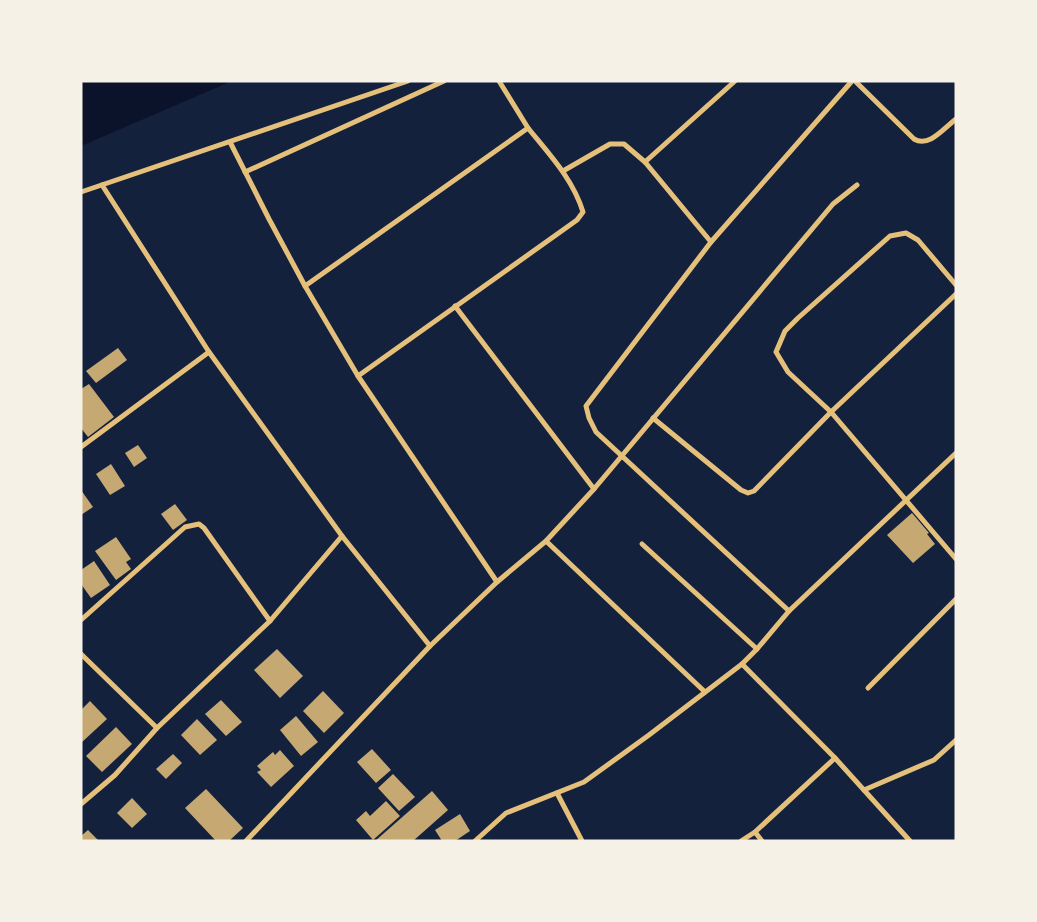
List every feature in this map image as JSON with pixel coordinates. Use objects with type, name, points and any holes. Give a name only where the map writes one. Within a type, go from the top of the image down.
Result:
[{"type":"street","points":[[81,192],[408,81]]},
{"type":"street","points":[[245,172],[444,81]]},
{"type":"street","points":[[358,376],[577,220],[583,212],[580,201],[563,171],[528,128],[499,81]]},
{"type":"street","points":[[645,162],[735,81]]},
{"type":"street","points":[[789,611],[596,432],[589,418],[586,406],[711,242],[854,81],[919,142],[927,142],[956,119]]},
{"type":"street","points":[[305,286],[528,128]]},
{"type":"street","points":[[230,142],[305,286],[358,376],[497,582]]},
{"type":"street","points":[[563,171],[610,144],[624,144],[645,162],[711,242]]},
{"type":"street","points":[[102,185],[209,352],[342,536],[430,646]]},
{"type":"street","points":[[246,841],[430,646],[497,582],[546,541],[654,418],[833,204],[856,185]]},
{"type":"street","points":[[956,285],[918,240],[906,232],[890,236],[785,331],[776,352],[788,372],[831,412],[956,559]]},
{"type":"street","points":[[654,418],[741,490],[748,493],[754,491],[831,412],[956,294]]},
{"type":"street","points":[[455,306],[594,488]]},
{"type":"street","points":[[81,447],[209,352]]},
{"type":"street","points":[[475,841],[506,812],[584,782],[742,664],[789,611],[956,453]]},
{"type":"street","points":[[81,620],[185,527],[199,524],[204,528],[270,621]]},
{"type":"street","points":[[81,804],[115,775],[156,728],[270,621],[342,536]]},
{"type":"street","points":[[546,541],[705,692]]},
{"type":"street","points":[[642,544],[757,649]]},
{"type":"street","points":[[868,688],[956,599]]},
{"type":"street","points":[[81,654],[156,728]]},
{"type":"street","points":[[742,664],[835,758],[910,841]]},
{"type":"street","points":[[864,790],[934,760],[956,740]]},
{"type":"street","points":[[741,841],[755,832],[835,758]]},
{"type":"street","points":[[556,793],[582,841]]},
{"type":"street","points":[[755,832],[762,841]]},
{"type":"water","points":[[81,81],[232,81],[81,146]]},
{"type":"building","points":[[118,348],[127,360],[96,383],[86,371]]},
{"type":"building","points":[[89,384],[114,417],[88,437],[81,428],[81,389]]},
{"type":"building","points":[[138,445],[147,458],[134,467],[125,453]]},
{"type":"building","points":[[111,464],[125,486],[110,495],[96,474]]},
{"type":"building","points":[[81,490],[93,507],[81,515]]},
{"type":"building","points":[[175,504],[187,520],[173,530],[161,514]]},
{"type":"building","points":[[912,513],[929,533],[927,534],[935,544],[913,563],[887,535]]},
{"type":"building","points":[[116,537],[131,559],[126,562],[131,569],[116,580],[95,551]]},
{"type":"building","points":[[94,561],[110,585],[91,598],[81,584],[81,570]]},
{"type":"building","points":[[277,649],[303,676],[280,698],[254,670]]},
{"type":"building","points":[[323,691],[344,713],[324,733],[303,711]]},
{"type":"building","points":[[221,700],[242,722],[226,736],[205,714]]},
{"type":"building","points":[[90,701],[107,719],[81,743],[81,710]]},
{"type":"building","points":[[296,716],[318,742],[301,756],[280,730]]},
{"type":"building","points":[[197,719],[217,740],[200,755],[181,735]]},
{"type":"building","points":[[116,727],[132,744],[102,772],[86,756]]},
{"type":"building","points":[[372,749],[391,770],[376,783],[357,762]]},
{"type":"building","points":[[280,750],[294,766],[271,787],[257,772],[261,770],[257,766],[273,752],[275,755]]},
{"type":"building","points":[[173,754],[182,763],[166,779],[156,769]]},
{"type":"building","points":[[393,774],[415,797],[399,811],[378,788]]},
{"type":"building","points":[[206,789],[243,828],[229,841],[216,841],[185,808]]},
{"type":"building","points":[[432,791],[448,810],[413,841],[375,841]]},
{"type":"building","points":[[132,798],[147,814],[132,828],[117,813]]},
{"type":"building","points":[[386,801],[400,816],[373,840],[356,820],[366,811],[370,816]]},
{"type":"building","points":[[460,814],[470,831],[455,841],[442,841],[435,830]]},
{"type":"building","points":[[88,830],[99,841],[81,841],[81,836]]}]
